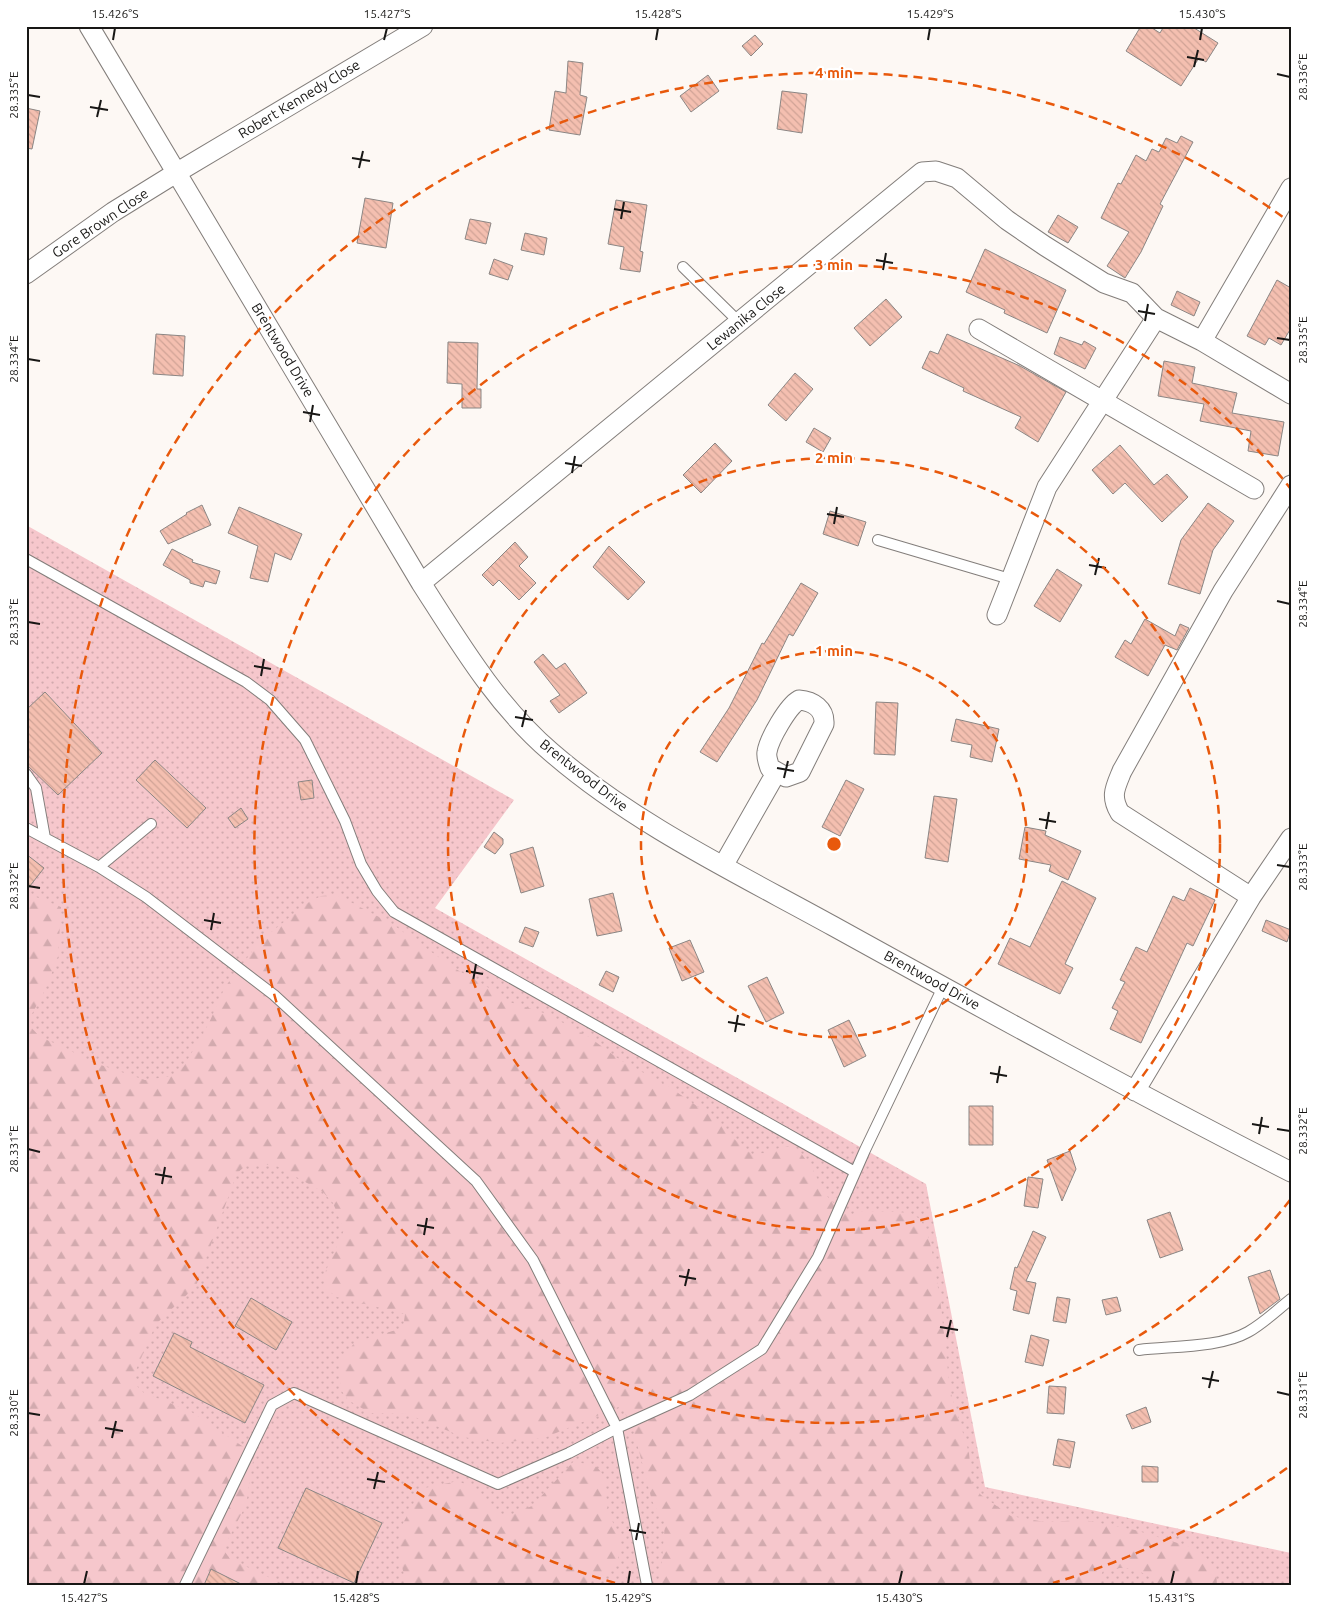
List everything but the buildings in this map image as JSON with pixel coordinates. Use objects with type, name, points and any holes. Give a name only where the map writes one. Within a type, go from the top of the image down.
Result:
[{"type":"street","name":"Brentwood Drive","points":[[89,26],[421,582],[459,642],[498,697],[550,751],[642,820],[943,987],[1291,1172]]},
{"type":"street","name":"Robert Kennedy Close","points":[[176,173],[423,26]]},
{"type":"street","name":"Lewanika Close","points":[[421,582],[922,172],[936,171],[956,178],[1027,234],[1104,283],[1132,293],[1156,318],[1202,341],[1291,394]]},
{"type":"street","name":"Gore Brown Close","points":[[26,274],[113,212],[176,173]]},
{"type":"street","points":[[1202,341],[1291,188]]},
{"type":"street","points":[[997,615],[1047,487],[1156,318]]},
{"type":"street","points":[[979,329],[1254,488]]},
{"type":"street","points":[[1251,897],[1120,813],[1114,802],[1115,788],[1122,771],[1223,591],[1291,485]]},
{"type":"street","points":[[723,866],[776,773]]},
{"type":"street","points":[[1136,1090],[1251,897],[1291,838]]},
{"type":"lane","points":[[684,268],[739,322]]},
{"type":"lane","points":[[878,540],[1010,579]]},
{"type":"lane","points":[[26,559],[246,682],[270,700],[305,740],[345,821],[361,864],[377,891],[394,912],[855,1172]]},
{"type":"lane","points":[[26,774],[36,788],[45,838]]},
{"type":"lane","points":[[99,867],[151,824]]},
{"type":"lane","points":[[26,828],[99,867],[146,897],[274,995],[476,1181],[533,1260],[617,1428],[647,1585]]},
{"type":"lane","points":[[185,1585],[272,1405],[294,1394],[498,1484],[569,1453],[617,1428],[690,1395],[762,1349],[818,1256],[855,1172],[943,987]]},
{"type":"lane","points":[[1138,1350],[1223,1341],[1237,1337],[1258,1326],[1291,1298]]},
{"type":"green space","points":[[26,525],[514,800],[435,908],[926,1184],[985,1487],[1291,1553],[1291,1585],[26,1585]]},
{"type":"green space","points":[[26,893],[61,907],[58,957],[45,990],[27,1023],[40,1037],[68,1049],[86,1060],[145,1080],[173,1076],[184,1066],[209,1023],[225,987],[260,941],[309,902],[321,896],[335,895],[392,924],[454,968],[496,992],[503,1000],[547,1014],[589,1037],[620,1060],[668,1086],[717,1120],[741,1146],[752,1154],[765,1153],[785,1146],[798,1149],[813,1170],[825,1194],[843,1213],[849,1215],[863,1211],[910,1213],[920,1219],[927,1231],[933,1256],[941,1307],[950,1390],[969,1453],[972,1485],[981,1495],[1011,1516],[1045,1522],[1084,1520],[1135,1530],[1194,1548],[1205,1556],[1216,1571],[1217,1585],[1158,1585],[1147,1575],[1133,1569],[1118,1568],[1103,1571],[1096,1585],[660,1585],[665,1523],[652,1501],[633,1428],[621,1406],[544,1438],[500,1443],[463,1437],[407,1414],[370,1413],[348,1400],[341,1390],[340,1362],[355,1342],[403,1328],[405,1314],[337,1297],[326,1289],[323,1277],[344,1230],[333,1203],[323,1192],[275,1165],[248,1164],[237,1173],[196,1286],[156,1324],[135,1372],[135,1384],[144,1393],[190,1411],[254,1454],[246,1505],[223,1549],[230,1559],[285,1585],[26,1585]]},
{"type":"green space","points":[[574,1461],[597,1467],[604,1476],[608,1513],[620,1536],[618,1560],[608,1572],[583,1585],[407,1585],[401,1563],[399,1541],[402,1526],[413,1506],[415,1490],[458,1481],[469,1486],[496,1513],[510,1515],[532,1506]]}]
